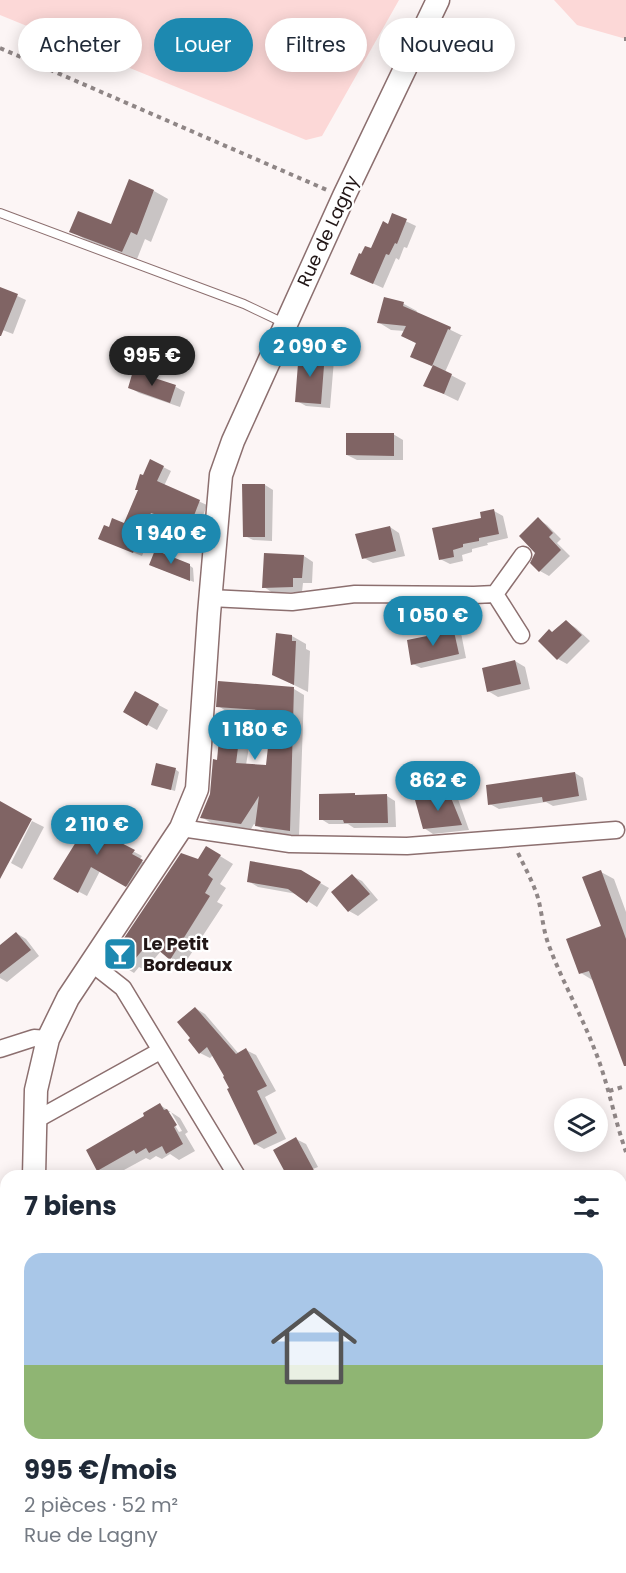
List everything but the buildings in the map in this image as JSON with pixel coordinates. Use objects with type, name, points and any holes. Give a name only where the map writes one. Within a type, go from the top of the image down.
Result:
[{"type":"main road","name":"Rue de Lagny","points":[[34,1170],[36,1090],[48,1040],[68,998],[90,962],[181,828],[197,789],[221,475],[233,441],[344,196],[438,0]]},
{"type":"street","points":[[495,594],[523,555]]},
{"type":"street","points":[[210,598],[250,602],[292,602],[355,594],[495,594]]},
{"type":"street","points":[[495,594],[521,635]]},
{"type":"street","points":[[181,828],[290,844],[407,846],[621,830]]},
{"type":"street","points":[[90,962],[123,988],[233,1170]]},
{"type":"street","points":[[0,1050],[34,1038],[48,1040]]},
{"type":"street","points":[[34,1121],[160,1051]]},
{"type":"lane","points":[[0,213],[244,304],[286,324]]},
{"type":"path","points":[[0,48],[290,175],[344,196]]},
{"type":"path","points":[[513,839],[536,892],[547,940],[595,1049],[626,1152]]},
{"type":"path","points":[[609,1091],[626,1086]]},
{"type":"shaded area","points":[[0,0],[399,0],[389,18],[379,18],[379,35],[367,57],[367,18],[265,18],[265,72],[358,72],[322,136],[306,140],[140,72],[142,72],[142,18],[18,18],[18,22],[0,15]]},
{"type":"shaded area","points":[[554,0],[626,0],[626,39],[577,25]]},
{"type":"place","name":"Le Petit Bordeaux","points":[[120,954]]}]
